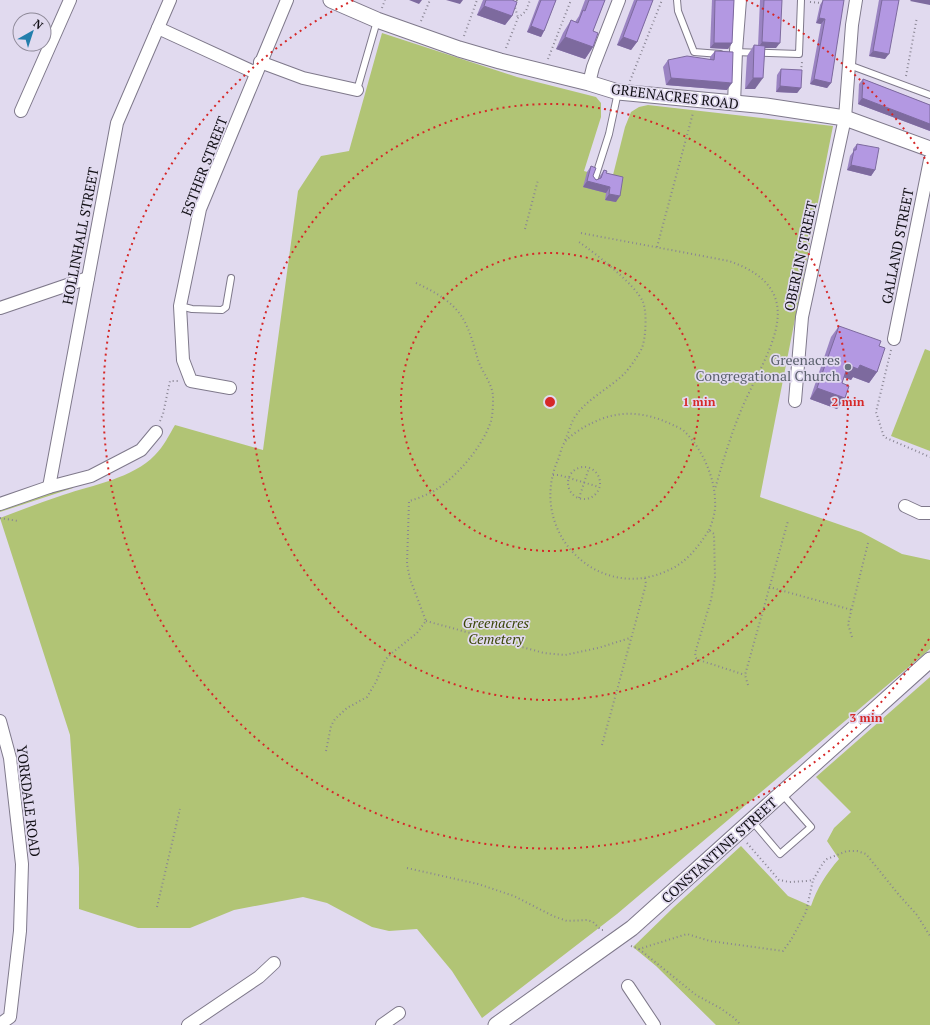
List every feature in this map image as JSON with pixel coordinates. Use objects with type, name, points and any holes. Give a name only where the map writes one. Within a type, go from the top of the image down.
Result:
[{"type":"street","name":"HOLLINHALL STREET","points":[[49,487],[117,123],[170,0]]},
{"type":"street","name":"ESTHER STREET","points":[[191,381],[183,360],[180,306],[200,209],[287,0]]},
{"type":"street","name":"GREENACRES ROAD","points":[[332,0],[377,20],[459,49],[622,93],[797,110],[845,118],[930,149]]},
{"type":"street","points":[[589,83],[593,67],[619,0]]},
{"type":"street","points":[[734,104],[740,0]]},
{"type":"street","name":"OBERLIN STREET","points":[[795,402],[802,317],[845,118],[852,25],[856,0]]},
{"type":"street","points":[[22,111],[67,1]]},
{"type":"street","points":[[158,28],[258,68],[356,90]]},
{"type":"street","name":"GALLAND STREET","points":[[894,339],[930,160]]},
{"type":"street","points":[[0,308],[88,278]]},
{"type":"street","points":[[191,381],[230,388]]},
{"type":"street","points":[[0,504],[49,487],[91,476],[141,450],[156,432]]},
{"type":"street","points":[[905,506],[920,513],[930,513]]},
{"type":"street","name":"CONSTANTINE STREET","points":[[496,1025],[632,928],[930,660]]},
{"type":"street","name":"YORKDALE ROAD","points":[[0,721],[4,751],[10,758],[22,864],[20,931],[10,1017],[0,1024]]},
{"type":"street","points":[[188,1025],[259,978],[274,963]]},
{"type":"street","points":[[628,986],[654,1025]]},
{"type":"street","points":[[382,1025],[398,1013]]},
{"type":"lane","points":[[677,0],[678,11],[694,52],[726,54],[736,51],[799,54],[801,0]]},
{"type":"lane","points":[[732,0],[740,0]]},
{"type":"lane","points":[[356,90],[377,20]]},
{"type":"lane","points":[[849,65],[930,95]]},
{"type":"lane","points":[[594,182],[622,93]]},
{"type":"lane","points":[[180,306],[192,309],[222,310],[226,307],[232,278]]},
{"type":"lane","points":[[752,821],[780,854],[811,827],[782,794]]},
{"type":"path","points":[[416,34],[430,0]]},
{"type":"path","points":[[459,49],[477,0]]},
{"type":"path","points":[[517,0],[515,7],[518,18]]},
{"type":"path","points":[[500,61],[518,18],[526,11],[530,0]]},
{"type":"path","points":[[543,72],[571,0]]},
{"type":"path","points":[[622,93],[630,78],[662,0]]},
{"type":"path","points":[[801,0],[828,4]]},
{"type":"path","points":[[905,85],[917,16]]},
{"type":"path","points":[[799,54],[802,58],[800,72]]},
{"type":"path","points":[[657,247],[693,113]]},
{"type":"path","points":[[525,229],[538,180]]},
{"type":"path","points":[[581,233],[729,261],[744,266],[758,275],[767,283],[774,294],[777,304],[776,330],[772,346],[742,408],[714,489]]},
{"type":"path","points":[[565,441],[585,426],[605,417],[623,413],[642,415],[662,420],[685,432],[700,452],[711,475],[716,502],[709,530],[697,548],[670,570],[645,578],[623,578],[599,572],[577,556],[568,548],[556,526],[552,514],[550,487],[552,475],[565,441],[574,420],[579,412],[589,402],[626,372],[642,347],[646,321],[643,303],[636,292],[595,253],[579,242]]},
{"type":"path","points":[[416,283],[447,301],[462,317],[469,332],[480,366],[491,386],[493,395],[491,420],[479,446],[458,472],[434,491],[409,501],[407,564],[410,579],[426,621]]},
{"type":"path","points":[[894,339],[876,412],[884,437],[930,457]]},
{"type":"path","points":[[156,432],[163,414],[170,381],[191,381]]},
{"type":"path","points":[[584,467],[589,468],[599,477],[599,487],[593,495],[579,498],[575,496],[569,488],[569,478],[575,470],[584,467]]},
{"type":"path","points":[[579,498],[589,468]]},
{"type":"path","points":[[552,475],[569,478],[599,487]]},
{"type":"path","points":[[0,518],[18,521]]},
{"type":"path","points":[[748,685],[745,675],[788,521]]},
{"type":"path","points":[[709,530],[714,534],[715,577],[711,600],[695,653],[696,658],[745,675]]},
{"type":"path","points":[[852,637],[848,624],[868,543]]},
{"type":"path","points":[[602,745],[646,584],[645,578]]},
{"type":"path","points":[[769,587],[852,610]]},
{"type":"path","points":[[426,621],[544,653],[565,655],[593,650],[630,638]]},
{"type":"path","points":[[326,751],[331,726],[335,719],[347,708],[367,697],[376,682],[385,660],[417,633],[426,621]]},
{"type":"path","points":[[157,907],[180,809]]},
{"type":"path","points":[[739,832],[779,880],[790,882],[813,880]]},
{"type":"path","points":[[638,949],[687,934],[710,941],[783,951],[806,912],[813,880],[823,863],[827,859],[847,851],[866,854],[899,895],[917,914],[930,936]]},
{"type":"path","points":[[407,868],[478,884],[514,896],[553,916],[567,921],[587,920],[593,922],[601,930],[608,930],[612,932],[617,939],[638,949],[696,995],[720,1008],[741,1025]]},
{"type":"green space","name":"Greenacres Cemetery","points":[[382,33],[517,77],[596,97],[601,103],[601,117],[584,171],[612,179],[625,127],[631,112],[639,107],[648,105],[833,126],[760,497],[861,532],[902,554],[930,560],[930,649],[617,914],[482,1018],[452,971],[417,929],[389,931],[372,927],[327,903],[303,897],[234,910],[190,928],[138,928],[79,909],[79,868],[70,735],[0,518],[55,498],[112,480],[136,470],[158,452],[175,425],[263,450],[298,191],[321,156],[349,151]]},
{"type":"green space","points":[[925,349],[930,351],[930,451],[891,436]]},
{"type":"green space","points":[[72,485],[73,488],[0,512],[0,507]]},
{"type":"green space","points":[[930,677],[930,1025],[716,1025],[656,966],[633,947],[674,907],[741,846],[788,896],[811,906],[822,881],[839,859],[827,841],[834,828],[851,812],[816,777]]},
{"type":"building","points":[[486,0],[512,0],[517,2],[512,16],[484,6]]},
{"type":"building","points":[[541,0],[556,0],[544,31],[531,26]]},
{"type":"building","points":[[589,0],[605,0],[593,31],[598,33],[593,47],[565,37],[571,20],[578,23]]},
{"type":"building","points":[[637,0],[653,0],[637,42],[623,37]]},
{"type":"building","points":[[715,0],[734,0],[732,43],[714,43]]},
{"type":"building","points":[[764,0],[782,0],[780,43],[762,42]]},
{"type":"building","points":[[823,0],[844,0],[831,83],[814,79],[825,19],[819,18]]},
{"type":"building","points":[[882,0],[899,0],[889,54],[873,51]]},
{"type":"building","points":[[754,45],[765,46],[763,78],[753,78]]},
{"type":"building","points":[[715,51],[733,52],[732,83],[671,78],[668,60],[687,56],[714,60]]},
{"type":"building","points":[[781,69],[802,70],[801,88],[780,86]]},
{"type":"building","points":[[863,79],[930,105],[930,124],[862,98]]},
{"type":"building","points":[[857,144],[879,148],[875,170],[851,165],[854,150],[856,150]]},
{"type":"building","points":[[591,166],[596,168],[593,176],[596,180],[601,178],[604,170],[607,171],[606,173],[623,177],[620,196],[609,194],[610,187],[587,181]]},
{"type":"building","name":"Greenacres Congregational Church","points":[[839,326],[881,341],[879,346],[885,348],[877,372],[860,365],[858,369],[848,365],[842,383],[849,386],[845,398],[817,388]]},
{"type":"place","name":"Greenacres Congregational Church","points":[[848,367]]}]
